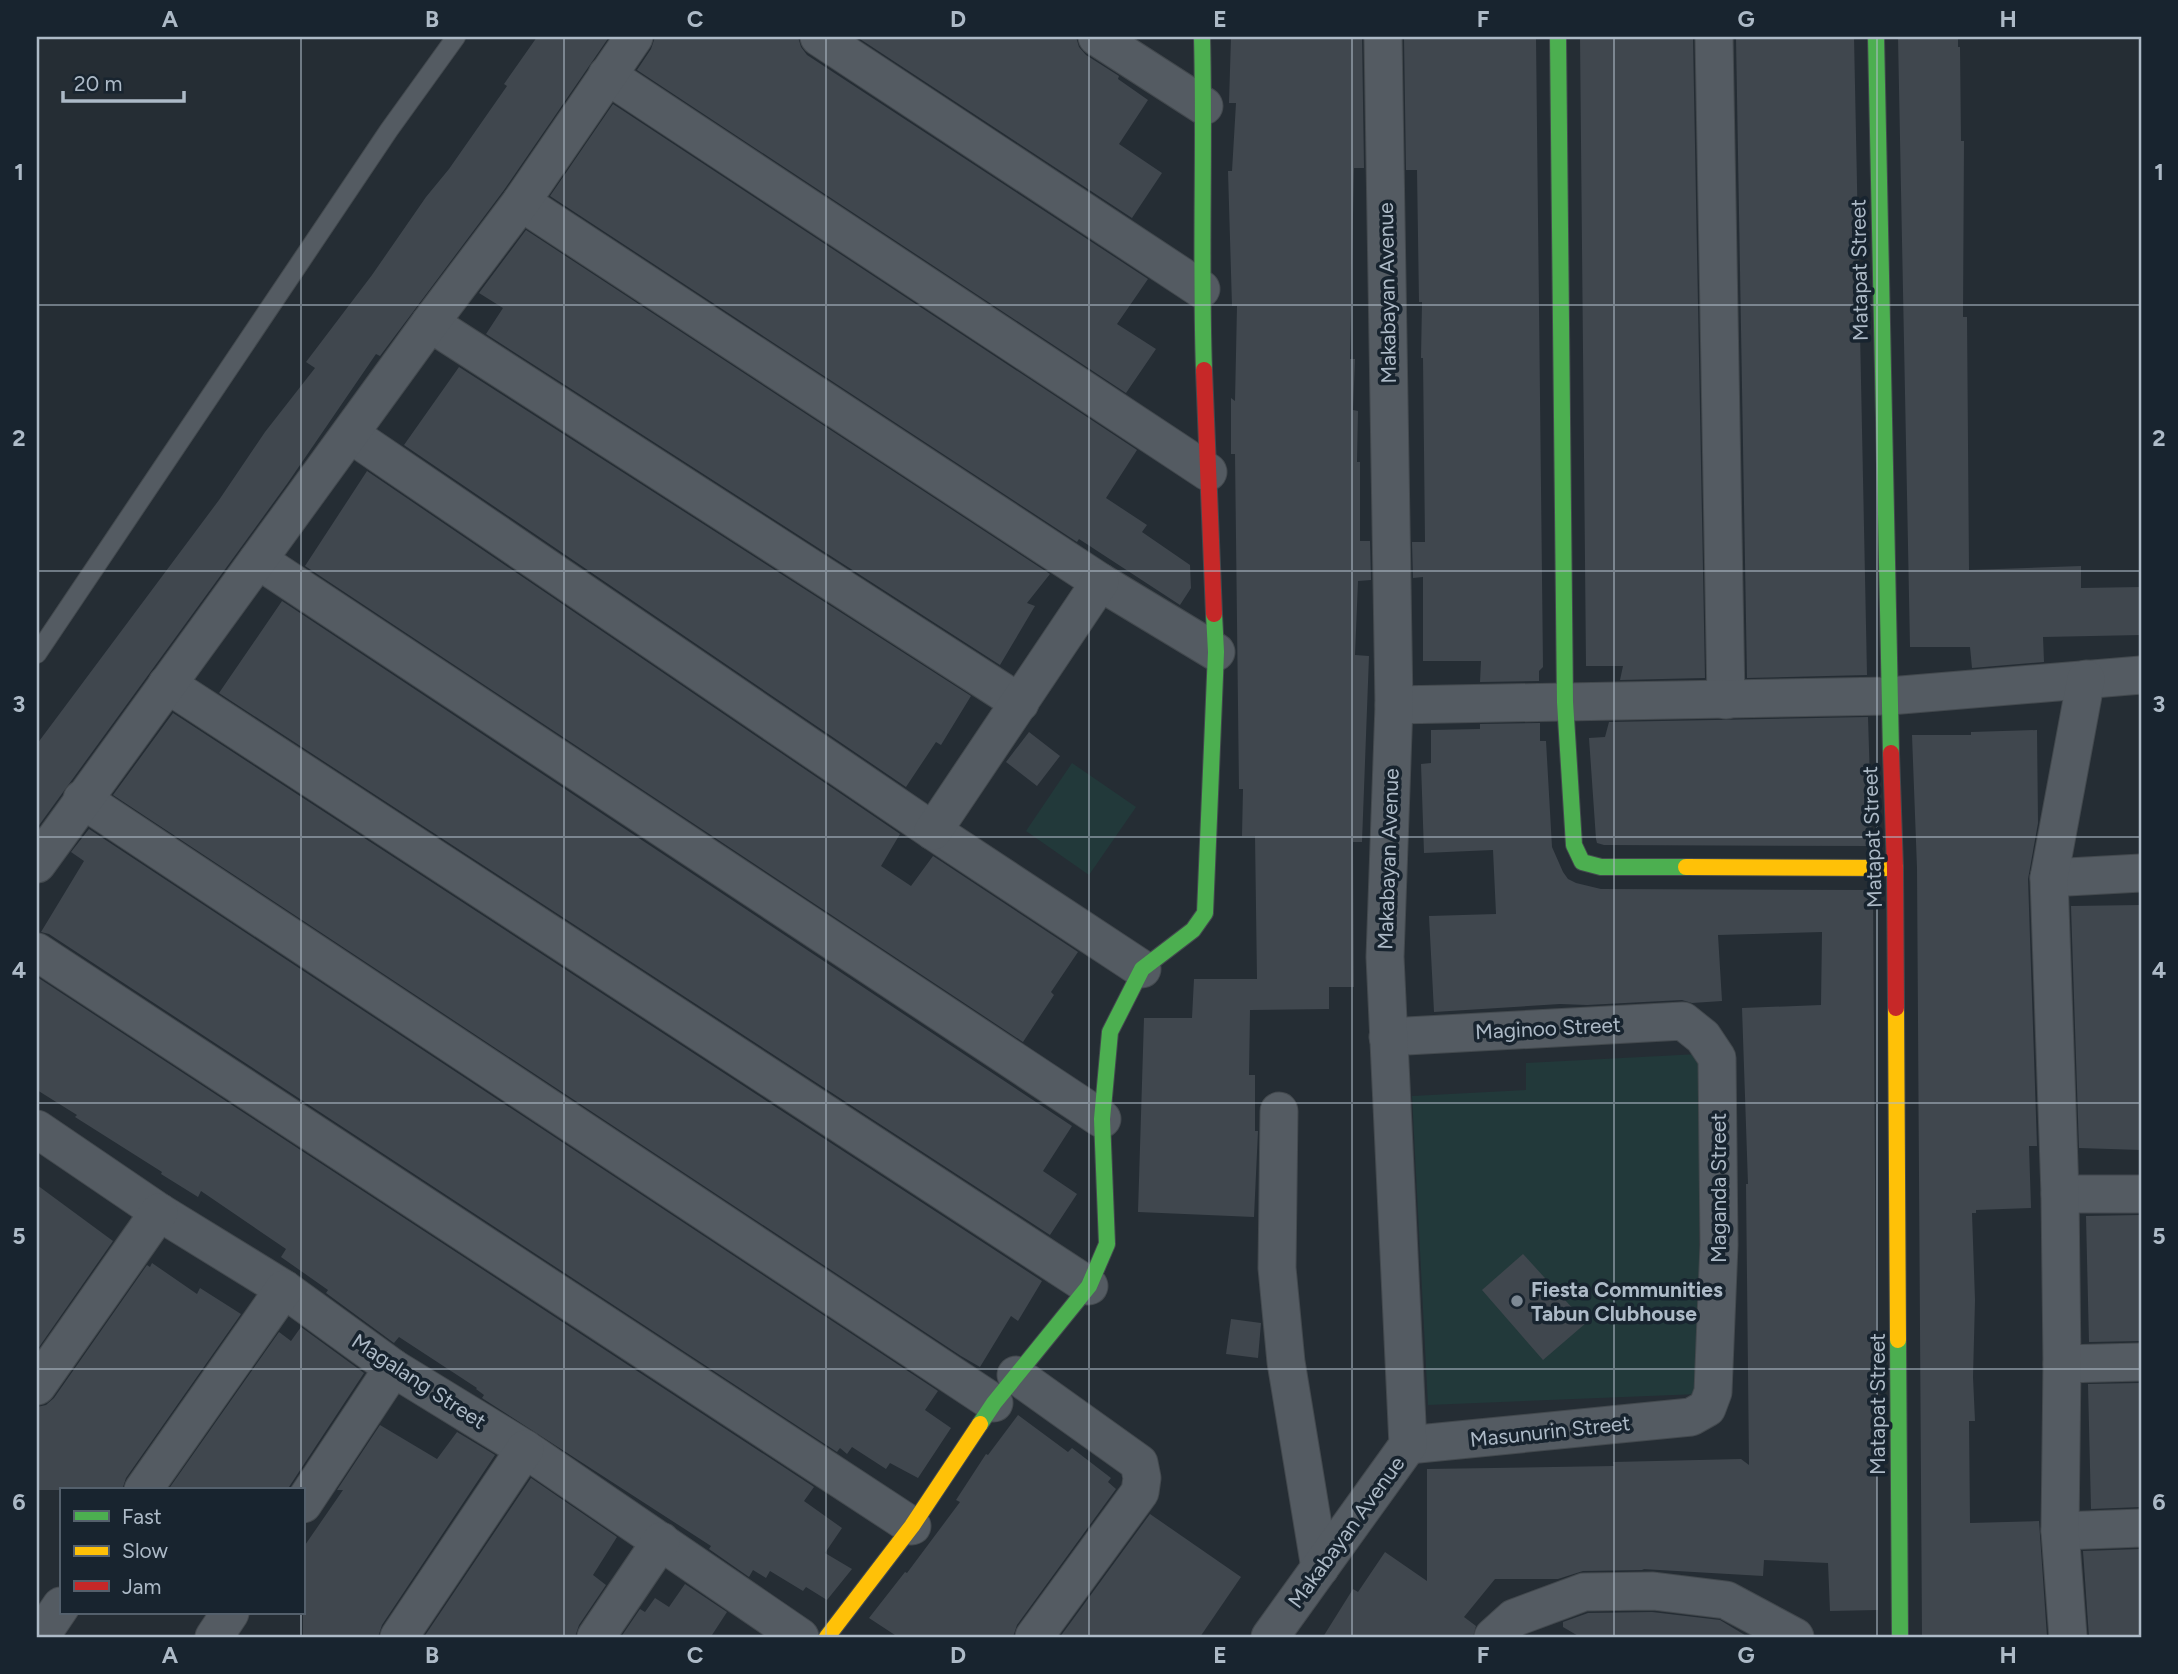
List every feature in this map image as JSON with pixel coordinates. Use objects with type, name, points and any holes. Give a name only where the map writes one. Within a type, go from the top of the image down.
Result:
[{"type":"street","points":[[37,864],[520,201],[634,37]]},
{"type":"street","points":[[819,37],[1201,289]]},
{"type":"street","points":[[1097,37],[1204,106]]},
{"type":"street","points":[[827,1637],[912,1526],[994,1403],[1089,1286],[1107,1244],[1102,1119],[1110,1032],[1142,969],[1193,930],[1205,913],[1216,652],[1201,289],[1204,106],[1202,37]]},
{"type":"street","name":"Makabayan Avenue","points":[[1270,1637],[1408,1445],[1385,957],[1394,705],[1384,37]]},
{"type":"street","points":[[1558,37],[1565,702],[1574,845],[1582,862],[1601,867],[1895,868]]},
{"type":"street","points":[[1714,37],[1726,699]]},
{"type":"street","name":"Matapat Street","points":[[1876,37],[1895,868],[1900,1637]]},
{"type":"street","points":[[607,75],[1208,472]]},
{"type":"street","points":[[520,201],[1100,582],[1216,652]]},
{"type":"street","points":[[430,323],[1020,703]]},
{"type":"street","points":[[350,434],[933,831],[1142,969]]},
{"type":"street","points":[[258,560],[1102,1119]]},
{"type":"street","points":[[933,831],[1100,582]]},
{"type":"street","points":[[1394,705],[1889,696],[2141,675]]},
{"type":"street","points":[[2068,1637],[2060,1531],[2060,1194],[2049,878],[2086,679]]},
{"type":"street","points":[[167,684],[1089,1286]]},
{"type":"street","points":[[82,799],[994,1403]]},
{"type":"street","points":[[2049,878],[2141,873]]},
{"type":"street","points":[[37,952],[912,1526]]},
{"type":"street","name":"Maginoo Street","points":[[1388,1037],[1684,1021],[1703,1037]]},
{"type":"street","name":"Maganda Street","points":[[1691,1417],[1707,1409],[1713,1392],[1719,1245],[1717,1058],[1703,1037]]},
{"type":"street","points":[[1279,1111],[1278,1268],[1286,1362],[1320,1568]]},
{"type":"street","name":"Magalang Street","points":[[37,1129],[159,1212],[284,1289],[393,1368],[525,1449],[800,1637]]},
{"type":"street","points":[[2060,1194],[2141,1194]]},
{"type":"street","points":[[37,1386],[159,1212]]},
{"type":"street","points":[[144,1488],[284,1289]]},
{"type":"street","points":[[2062,1364],[2141,1362]]},
{"type":"street","points":[[304,1502],[393,1368]]},
{"type":"street","points":[[1016,1375],[1139,1463],[1142,1478],[1140,1492],[1034,1637]]},
{"type":"street","name":"Masunurin Street","points":[[1408,1445],[1691,1417]]},
{"type":"street","points":[[399,1637],[525,1449]]},
{"type":"street","points":[[2060,1531],[2141,1528]]},
{"type":"street","points":[[596,1637],[661,1541]]},
{"type":"street","points":[[1517,1631],[1584,1592],[1653,1591],[1726,1600],[1795,1637]]},
{"type":"street","points":[[40,1637],[60,1607]]},
{"type":"street","points":[[214,1637],[229,1614]]},
{"type":"lane","points":[[37,654],[389,130],[456,37]]},
{"type":"green space","points":[[1072,763],[1136,807],[1089,875],[1026,831]]},
{"type":"green space","points":[[1699,1054],[1699,1394],[1428,1405],[1412,1096],[1526,1090],[1526,1063]]},
{"type":"building","points":[[537,37],[609,37],[504,190],[380,356],[376,354],[287,484],[37,828],[37,744],[219,500],[265,432],[315,368],[306,362],[449,169],[507,86],[504,84]]},
{"type":"building","points":[[655,37],[798,37],[807,55],[1148,279],[1117,324],[1156,349],[1126,393],[637,70],[651,49]]},
{"type":"building","points":[[857,37],[1076,37],[1079,47],[1086,55],[1119,76],[1118,79],[1148,100],[1119,144],[1162,173],[1132,218]]},
{"type":"building","points":[[1231,37],[1362,37],[1364,168],[1354,168],[1350,359],[1355,359],[1353,410],[1358,411],[1360,541],[1370,541],[1371,580],[1358,581],[1355,655],[1369,656],[1362,842],[1353,842],[1354,987],[1329,987],[1329,1009],[1250,1010],[1249,1075],[1255,1075],[1255,1131],[1258,1131],[1254,1217],[1138,1212],[1144,1018],[1192,1018],[1194,979],[1257,979],[1255,836],[1242,836],[1243,789],[1239,789],[1235,454],[1231,454],[1231,398],[1235,401],[1237,306],[1232,306],[1228,171],[1232,171],[1236,103],[1229,103]]},
{"type":"building","points":[[1404,37],[1536,37],[1543,667],[1539,671],[1539,681],[1480,682],[1481,661],[1423,661],[1423,577],[1413,578],[1412,542],[1425,542],[1422,302],[1419,302],[1417,170],[1406,170]]},
{"type":"building","points":[[1580,37],[1693,39],[1705,678],[1620,680],[1623,666],[1586,666]]},
{"type":"building","points":[[1736,37],[1854,37],[1867,675],[1747,678]]},
{"type":"building","points":[[1898,37],[1958,37],[1960,47],[1961,141],[1964,141],[1963,317],[1967,317],[1969,570],[2081,566],[2081,588],[2141,587],[2141,635],[2043,637],[2044,662],[1972,668],[1970,647],[1910,647]]},
{"type":"building","points":[[613,104],[1137,450],[1106,498],[1147,525],[1142,532],[1190,565],[1191,588],[1180,605],[1079,539],[1077,542],[550,196]]},
{"type":"building","points":[[526,230],[1050,574],[1027,603],[1035,606],[1000,665],[486,334],[503,308],[479,293]]},
{"type":"building","points":[[459,367],[971,696],[941,745],[936,742],[906,787],[404,445]]},
{"type":"building","points":[[367,471],[900,834],[881,866],[911,886],[933,856],[1078,952],[1051,992],[1054,995],[1023,1042],[305,566]]},
{"type":"building","points":[[282,601],[1072,1126],[1043,1171],[1077,1194],[1050,1235],[219,693]]},
{"type":"building","points":[[173,713],[1042,1281],[1018,1321],[1011,1316],[980,1367],[961,1356],[113,795]]},
{"type":"building","points":[[1868,717],[1872,846],[1597,843],[1589,738],[1605,737],[1609,722]]},
{"type":"building","points":[[1540,723],[1540,741],[1546,741],[1552,847],[1568,879],[1601,889],[1873,890],[1878,1610],[1830,1611],[1828,1563],[1764,1560],[1763,1576],[1642,1569],[1644,1570],[1583,1571],[1558,1579],[1495,1579],[1464,1617],[1476,1626],[1473,1637],[1323,1637],[1353,1589],[1358,1592],[1385,1552],[1427,1581],[1427,1469],[1614,1466],[1613,1462],[1741,1459],[1749,1465],[1748,1184],[1742,1008],[1821,1005],[1822,932],[1718,935],[1722,1001],[1560,1004],[1434,1012],[1429,916],[1496,914],[1493,850],[1424,853],[1421,764],[1431,763],[1431,730],[1480,729],[1480,724]]},
{"type":"building","points":[[2037,730],[2038,823],[2028,879],[2037,1146],[2029,1146],[2031,1208],[1976,1210],[1976,1213],[1972,1213],[1975,1421],[1969,1421],[1970,1523],[2039,1521],[2047,1637],[1922,1637],[1917,868],[1912,735],[1971,735],[1971,732]]},
{"type":"building","points":[[1029,732],[1060,756],[1037,786],[1006,762]]},
{"type":"building","points":[[89,829],[938,1391],[925,1410],[951,1428],[918,1478],[890,1463],[886,1469],[852,1447],[847,1454],[840,1448],[837,1452],[49,934],[41,932],[84,861],[71,852]]},
{"type":"building","points":[[2141,905],[2141,1150],[2079,1148],[2071,906]]},
{"type":"building","points":[[37,977],[814,1487],[804,1501],[842,1528],[825,1553],[852,1569],[827,1600],[806,1587],[803,1591],[770,1571],[766,1578],[753,1570],[749,1577],[709,1549],[711,1546],[482,1398],[484,1395],[477,1388],[399,1337],[394,1343],[326,1293],[328,1290],[281,1257],[286,1249],[201,1191],[198,1197],[161,1174],[162,1172],[37,1090]]},
{"type":"building","points":[[37,1185],[113,1241],[37,1350]]},
{"type":"building","points":[[2141,1215],[2141,1341],[2089,1342],[2086,1216]]},
{"type":"building","name":"Fiesta Communities Tabun Clubhouse","points":[[1523,1254],[1586,1323],[1543,1360],[1482,1290]]},
{"type":"building","points":[[152,1263],[197,1294],[200,1288],[241,1314],[126,1478],[123,1488],[37,1490],[37,1407],[46,1405],[54,1398],[147,1265],[150,1267]]},
{"type":"building","points":[[1231,1319],[1261,1323],[1258,1358],[1226,1354]]},
{"type":"building","points":[[301,1327],[364,1373],[288,1488],[169,1488],[279,1332],[291,1341]]},
{"type":"building","points":[[2141,1383],[2141,1507],[2091,1509],[2088,1384]]},
{"type":"building","points":[[1018,1415],[1068,1452],[1072,1448],[1111,1478],[1108,1482],[1116,1489],[1017,1625],[1013,1637],[898,1637],[869,1618],[905,1572],[907,1573],[960,1502],[956,1500],[986,1454],[988,1455]]},
{"type":"building","points":[[380,1425],[437,1459],[457,1432],[495,1455],[382,1625],[378,1637],[303,1637],[304,1547],[343,1490],[337,1490]]},
{"type":"building","points":[[531,1478],[617,1537],[593,1575],[606,1585],[579,1625],[575,1637],[424,1637]]},
{"type":"building","points":[[1150,1514],[1241,1577],[1200,1637],[1060,1637]]},
{"type":"building","points":[[2141,1549],[2141,1637],[2089,1637],[2083,1551]]},
{"type":"building","points":[[685,1584],[727,1612],[712,1635],[715,1637],[621,1637],[640,1609],[645,1612],[655,1598],[669,1607]]},
{"type":"building","points":[[1652,1612],[1720,1620],[1748,1637],[1580,1637],[1563,1627],[1563,1622],[1588,1613]]},
{"type":"traffic: fast","points":[[1202,37],[1204,370]]},
{"type":"traffic: fast","points":[[1558,37],[1565,702],[1574,845],[1582,862],[1601,867],[1686,867]]},
{"type":"traffic: fast","points":[[1876,37],[1891,753]]},
{"type":"traffic: fast","points":[[980,1424],[1089,1286],[1107,1244],[1102,1119],[1110,1032],[1142,969],[1193,930],[1205,913],[1216,652],[1214,614]]},
{"type":"traffic: fast","points":[[1898,1340],[1900,1637]]},
{"type":"traffic: slow","points":[[1686,867],[1895,868]]},
{"type":"traffic: slow","points":[[1896,1008],[1898,1340]]},
{"type":"traffic: slow","points":[[827,1637],[912,1526],[980,1424]]},
{"type":"traffic: jam","points":[[1204,370],[1214,614]]},
{"type":"traffic: jam","points":[[1891,753],[1896,1008]]},
{"type":"place","name":"Fiesta Communities Tabun Clubhouse","points":[[1517,1301]]}]
